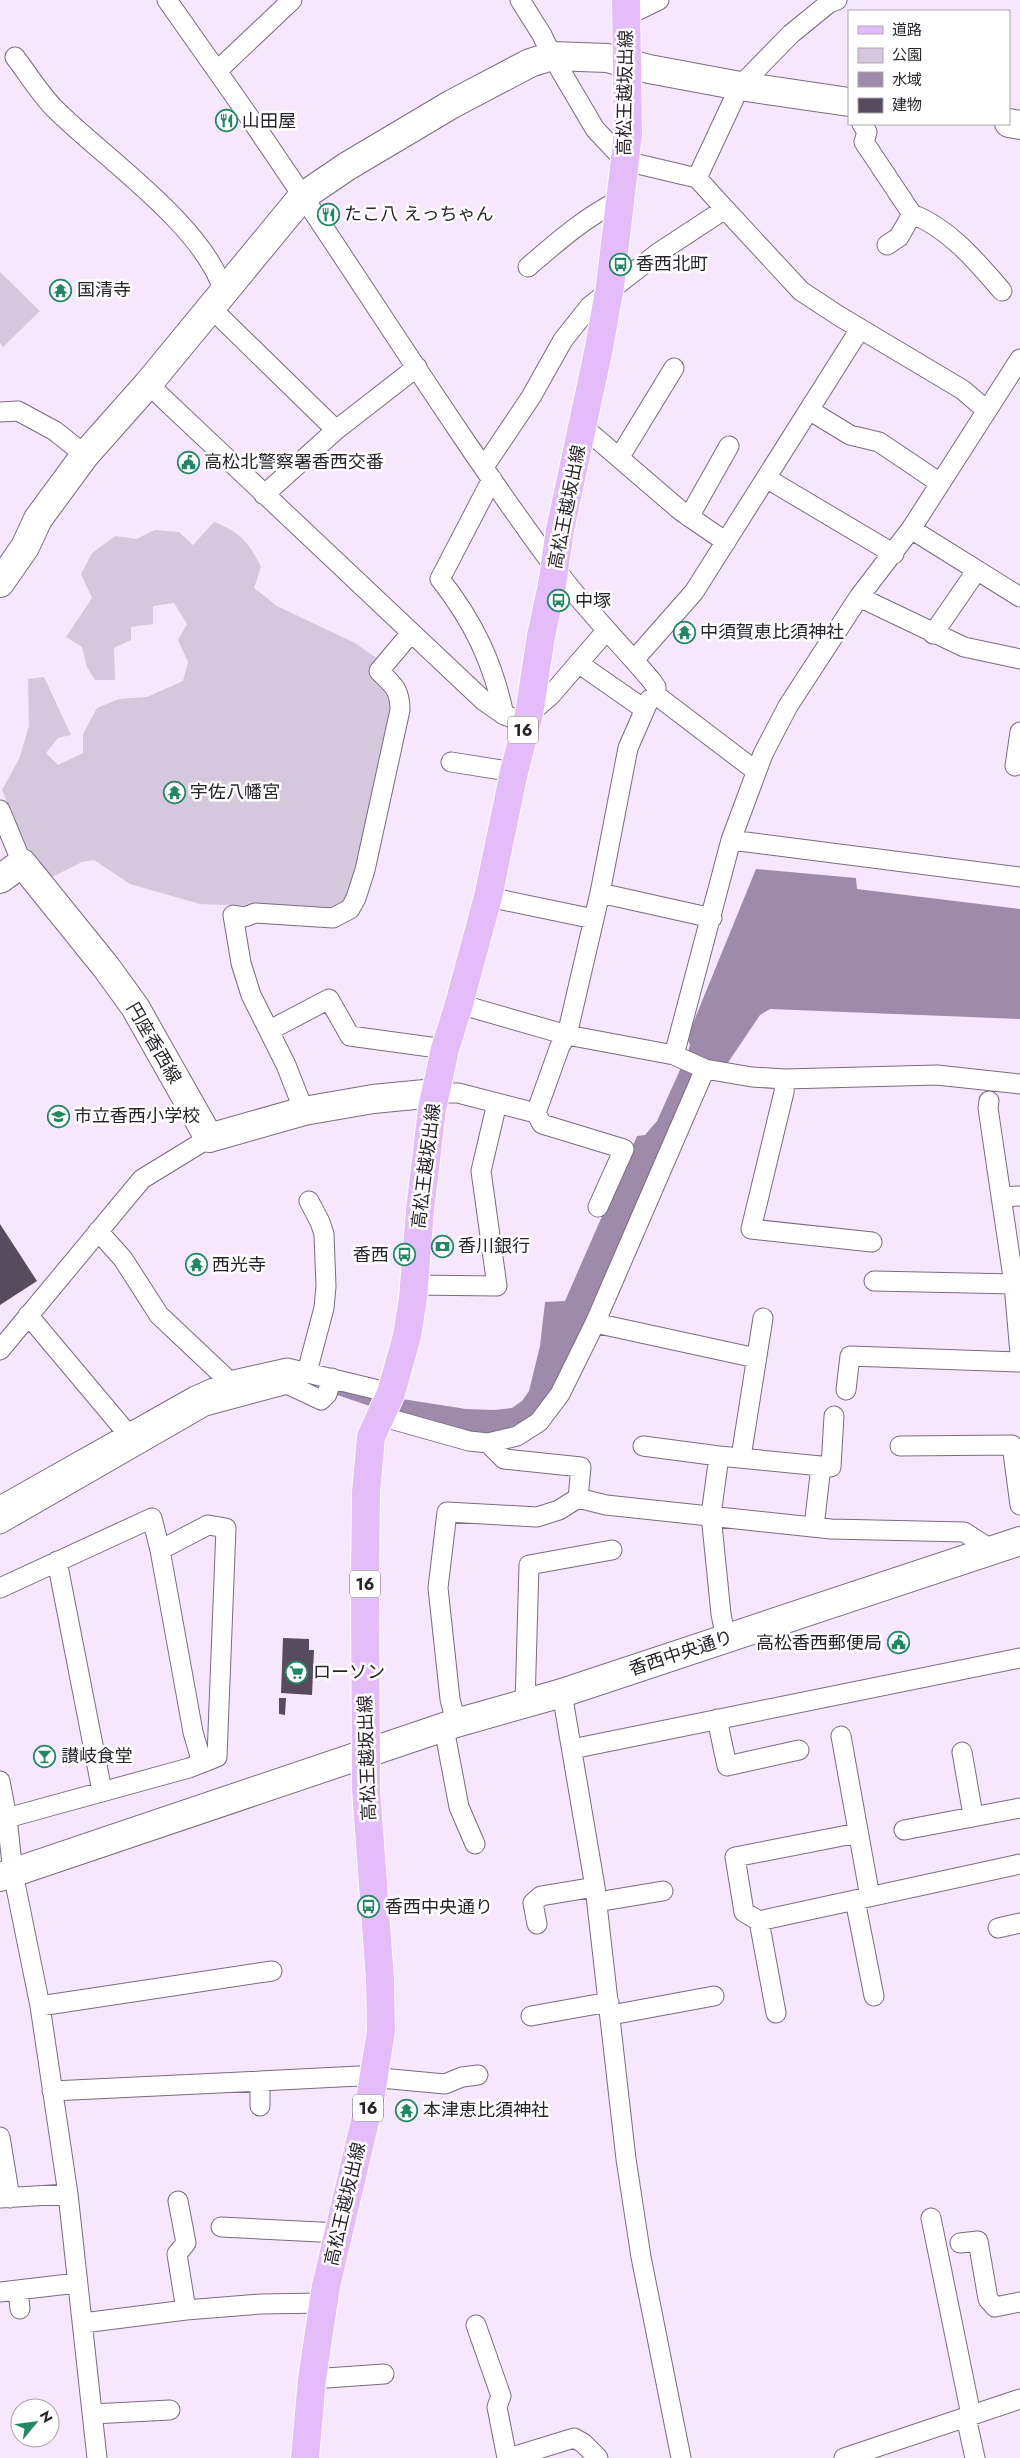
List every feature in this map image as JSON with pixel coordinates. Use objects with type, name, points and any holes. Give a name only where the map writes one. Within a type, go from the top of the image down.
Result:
[{"type":"main road","name":"高松王越坂出線","points":[[305,2458],[312,2379],[323,2303],[340,2233],[381,2031],[380,1980],[366,1789],[367,1754],[364,1657],[366,1492],[371,1437],[385,1405],[407,1336],[414,1285],[420,1210],[435,1093],[444,1049],[459,1004],[488,897],[514,772],[519,717],[541,636],[555,568],[560,530],[600,348],[628,134],[626,8]]},
{"type":"street","points":[[167,0],[217,71],[488,473],[555,568],[606,632],[634,660],[656,687],[628,748],[600,892],[567,1036],[560,1046],[536,1113]]},
{"type":"street","points":[[217,71],[292,0]]},
{"type":"street","points":[[520,0],[595,129],[625,161],[697,178],[801,291],[860,329],[963,390],[986,410]]},
{"type":"street","points":[[626,8],[659,0]]},
{"type":"street","points":[[697,178],[740,86],[791,34],[830,2]]},
{"type":"street","points":[[0,583],[25,547],[38,519],[85,455],[148,384],[302,197],[346,167],[452,104],[530,63],[552,56],[588,56],[740,86],[848,102]]},
{"type":"street","points":[[15,57],[53,107],[160,204],[203,251],[220,280],[218,300],[336,430]]},
{"type":"street","points":[[863,125],[867,132],[864,142],[912,214],[929,220],[965,251],[1002,291]]},
{"type":"street","points":[[528,267],[576,226],[600,210],[620,200]]},
{"type":"street","points":[[519,717],[499,691],[483,647],[465,611],[440,579],[488,473],[563,340],[590,306],[658,253],[725,209]]},
{"type":"street","points":[[887,245],[900,237],[912,214]]},
{"type":"street","points":[[634,660],[694,592],[860,329]]},
{"type":"street","points":[[678,1057],[731,840],[756,771],[788,706],[859,597],[894,554],[911,529],[1020,359]]},
{"type":"street","points":[[264,495],[336,430],[417,367]]},
{"type":"street","points":[[619,458],[674,368]]},
{"type":"street","points":[[148,384],[484,701],[519,717]]},
{"type":"street","points":[[809,410],[850,435],[879,442],[940,482]]},
{"type":"street","points":[[0,412],[18,411],[55,431],[85,455]]},
{"type":"street","points":[[582,426],[689,517],[726,542]]},
{"type":"street","points":[[689,517],[729,446]]},
{"type":"street","points":[[766,478],[894,554]]},
{"type":"street","points":[[911,529],[1020,597]]},
{"type":"street","points":[[933,634],[977,570]]},
{"type":"street","points":[[859,597],[901,615],[933,634],[964,648],[1020,659]]},
{"type":"street","points":[[519,717],[550,695],[606,632]]},
{"type":"street","points":[[304,1111],[270,1030],[251,995],[241,963],[233,915],[245,916],[255,913],[333,918],[350,909],[356,898],[365,870],[400,710],[400,696],[395,686],[379,671],[412,633]]},
{"type":"street","points":[[578,663],[650,702],[756,771]]},
{"type":"street","points":[[1015,766],[1020,732]]},
{"type":"street","points":[[451,762],[514,772]]},
{"type":"street","points":[[0,810],[22,863],[0,879]]},
{"type":"street","points":[[731,840],[1020,877]]},
{"type":"street","name":"円座香西線","points":[[22,863],[106,967],[135,1007],[209,1138]]},
{"type":"street","points":[[600,892],[712,918]]},
{"type":"street","points":[[488,897],[594,919]]},
{"type":"street","points":[[270,1030],[329,999],[350,1036],[444,1049]]},
{"type":"street","points":[[459,1004],[567,1036],[678,1057],[704,1068],[752,1077],[784,1079],[937,1074],[1020,1084]]},
{"type":"street","points":[[0,1506],[131,1440],[205,1406],[282,1377],[287,1368],[307,1372],[330,1386],[385,1405],[469,1442],[488,1443],[517,1436],[539,1422],[560,1394],[595,1323],[704,1068]]},
{"type":"street","points":[[784,1079],[784,1092],[751,1230],[872,1242]]},
{"type":"street","points":[[0,1350],[142,1179],[209,1138],[304,1111],[373,1099],[435,1093],[458,1093],[536,1113],[542,1124],[624,1149],[598,1207]]},
{"type":"street","points":[[989,1101],[988,1108],[1014,1284],[1020,1354]]},
{"type":"street","points":[[414,1285],[497,1286],[481,1171],[497,1103]]},
{"type":"street","points":[[1001,1197],[1020,1196]]},
{"type":"street","points":[[307,1372],[324,1308],[326,1286],[324,1234],[309,1202]]},
{"type":"street","points":[[98,1231],[123,1259],[159,1315],[230,1381]]},
{"type":"street","points":[[874,1280],[1014,1284]]},
{"type":"street","points":[[28,1315],[131,1440]]},
{"type":"street","points":[[741,1457],[763,1318]]},
{"type":"street","points":[[595,1323],[756,1358]]},
{"type":"street","points":[[846,1390],[850,1356],[1020,1362]]},
{"type":"street","points":[[0,1524],[131,1440],[195,1396],[230,1381],[282,1377],[321,1400],[330,1386]]},
{"type":"street","points":[[643,1446],[831,1468],[834,1416]]},
{"type":"street","points":[[488,1443],[504,1459],[582,1467],[578,1498]]},
{"type":"street","points":[[900,1446],[1012,1445],[1020,1505]]},
{"type":"street","points":[[719,1456],[711,1515],[721,1614],[726,1639]]},
{"type":"street","points":[[814,1528],[821,1466]]},
{"type":"street","points":[[475,1844],[459,1807],[450,1726],[450,1699],[438,1588],[446,1512],[537,1516],[559,1510],[578,1498],[606,1505],[678,1514],[711,1515],[814,1528],[964,1532],[992,1550]]},
{"type":"street","points":[[0,1588],[152,1518],[160,1550],[193,1732],[202,1763]]},
{"type":"street","points":[[7,1818],[202,1763],[217,1757],[226,1528],[208,1525],[160,1550]]},
{"type":"street","name":"香西中央通り","points":[[6,1875],[450,1726],[562,1693],[1020,1541]]},
{"type":"street","points":[[525,1704],[529,1565],[612,1550]]},
{"type":"street","points":[[57,1561],[102,1791]]},
{"type":"street","points":[[572,1748],[1020,1658]]},
{"type":"street","points":[[562,1693],[596,1894],[626,2159],[641,2257],[681,2458]]},
{"type":"street","points":[[717,1719],[727,1766],[799,1750]]},
{"type":"street","points":[[842,1736],[858,1833],[862,1898],[874,1996]]},
{"type":"street","points":[[962,1752],[973,1815]]},
{"type":"street","points":[[0,1780],[7,1818],[6,1875],[40,2006],[68,2194],[97,2458]]},
{"type":"street","points":[[904,1830],[973,1815],[1020,1808]]},
{"type":"street","points":[[858,1833],[735,1857],[744,1912],[759,1921],[1020,1864]]},
{"type":"street","points":[[537,1924],[533,1903],[540,1896],[663,1891]]},
{"type":"street","points":[[759,1921],[776,2013]]},
{"type":"street","points":[[998,1928],[1020,1923]]},
{"type":"street","points":[[40,2006],[272,1971]]},
{"type":"street","points":[[531,2016],[714,1996]]},
{"type":"street","points":[[52,2091],[373,2077],[446,2084],[462,2077],[478,2075]]},
{"type":"street","points":[[260,2081],[260,2106]]},
{"type":"street","points":[[0,2137],[5,2198],[68,2194]]},
{"type":"street","points":[[178,2201],[186,2243],[176,2254],[186,2310]]},
{"type":"street","points":[[931,2218],[975,2458]]},
{"type":"street","points":[[221,2227],[340,2233]]},
{"type":"street","points":[[960,2243],[978,2240],[988,2299],[995,2307],[1020,2302]]},
{"type":"street","points":[[13,2297],[77,2283]]},
{"type":"street","points":[[83,2323],[186,2310],[261,2304],[323,2303]]},
{"type":"street","points":[[476,2326],[501,2396],[496,2407],[508,2458],[574,2438],[583,2443],[598,2458]]},
{"type":"street","points":[[312,2379],[384,2374]]},
{"type":"street","points":[[844,2458],[1020,2399]]},
{"type":"street","points":[[92,2414],[170,2410]]},
{"type":"green space","points":[[0,272],[40,311],[3,347],[0,343]]},
{"type":"green space","points":[[214,522],[231,530],[248,544],[261,567],[254,588],[277,606],[355,643],[378,659],[392,695],[393,718],[348,903],[326,909],[200,904],[130,884],[94,860],[82,862],[48,879],[25,846],[2,790],[19,759],[29,726],[28,679],[44,677],[71,735],[58,738],[46,753],[58,765],[83,753],[83,734],[97,708],[119,699],[147,697],[183,681],[188,662],[178,640],[187,624],[174,603],[153,606],[153,624],[131,627],[131,640],[114,648],[115,680],[95,680],[87,667],[82,647],[66,637],[92,598],[81,574],[92,553],[115,536],[136,539],[155,530],[179,532],[193,545]]},
{"type":"water","points":[[756,869],[856,878],[857,889],[1020,909],[1020,1019],[770,1009],[760,1015],[727,1064],[703,1059],[557,1382],[541,1404],[523,1423],[507,1432],[491,1435],[471,1434],[423,1423],[337,1395],[338,1389],[466,1409],[494,1410],[512,1408],[522,1401],[529,1391],[540,1346],[545,1302],[565,1301],[637,1136],[645,1135],[657,1121],[688,1052],[690,1045],[687,1038]]},
{"type":"building","points":[[0,1224],[37,1281],[0,1305]]},
{"type":"building","name":"ローソン","points":[[283,1638],[309,1639],[309,1650],[314,1650],[312,1695],[281,1693]]},
{"type":"building","points":[[279,1698],[286,1698],[285,1715],[279,1714]]},
{"type":"place","name":"山田屋","points":[[226,121]]},
{"type":"place","name":"たこ八 えっちゃん","points":[[328,214]]},
{"type":"place","name":"香西北町","points":[[620,264]]},
{"type":"place","name":"国清寺","points":[[61,290]]},
{"type":"place","name":"高松北警察署香西交番","points":[[188,462]]},
{"type":"place","name":"中塚","points":[[559,601]]},
{"type":"place","name":"中須賀恵比須神社","points":[[684,632]]},
{"type":"place","name":"宇佐八幡宮","points":[[174,792]]},
{"type":"place","name":"市立香西小学校","points":[[58,1116]]},
{"type":"place","name":"香川銀行","points":[[442,1246]]},
{"type":"place","name":"香西","points":[[405,1255]]},
{"type":"place","name":"西光寺","points":[[196,1265]]},
{"type":"place","name":"高松香西郵便局","points":[[898,1643]]},
{"type":"place","name":"ローソン","points":[[297,1672]]},
{"type":"place","name":"讃岐食堂","points":[[45,1756]]},
{"type":"place","name":"香西中央通り","points":[[369,1907]]},
{"type":"place","name":"本津恵比須神社","points":[[407,2110]]}]
